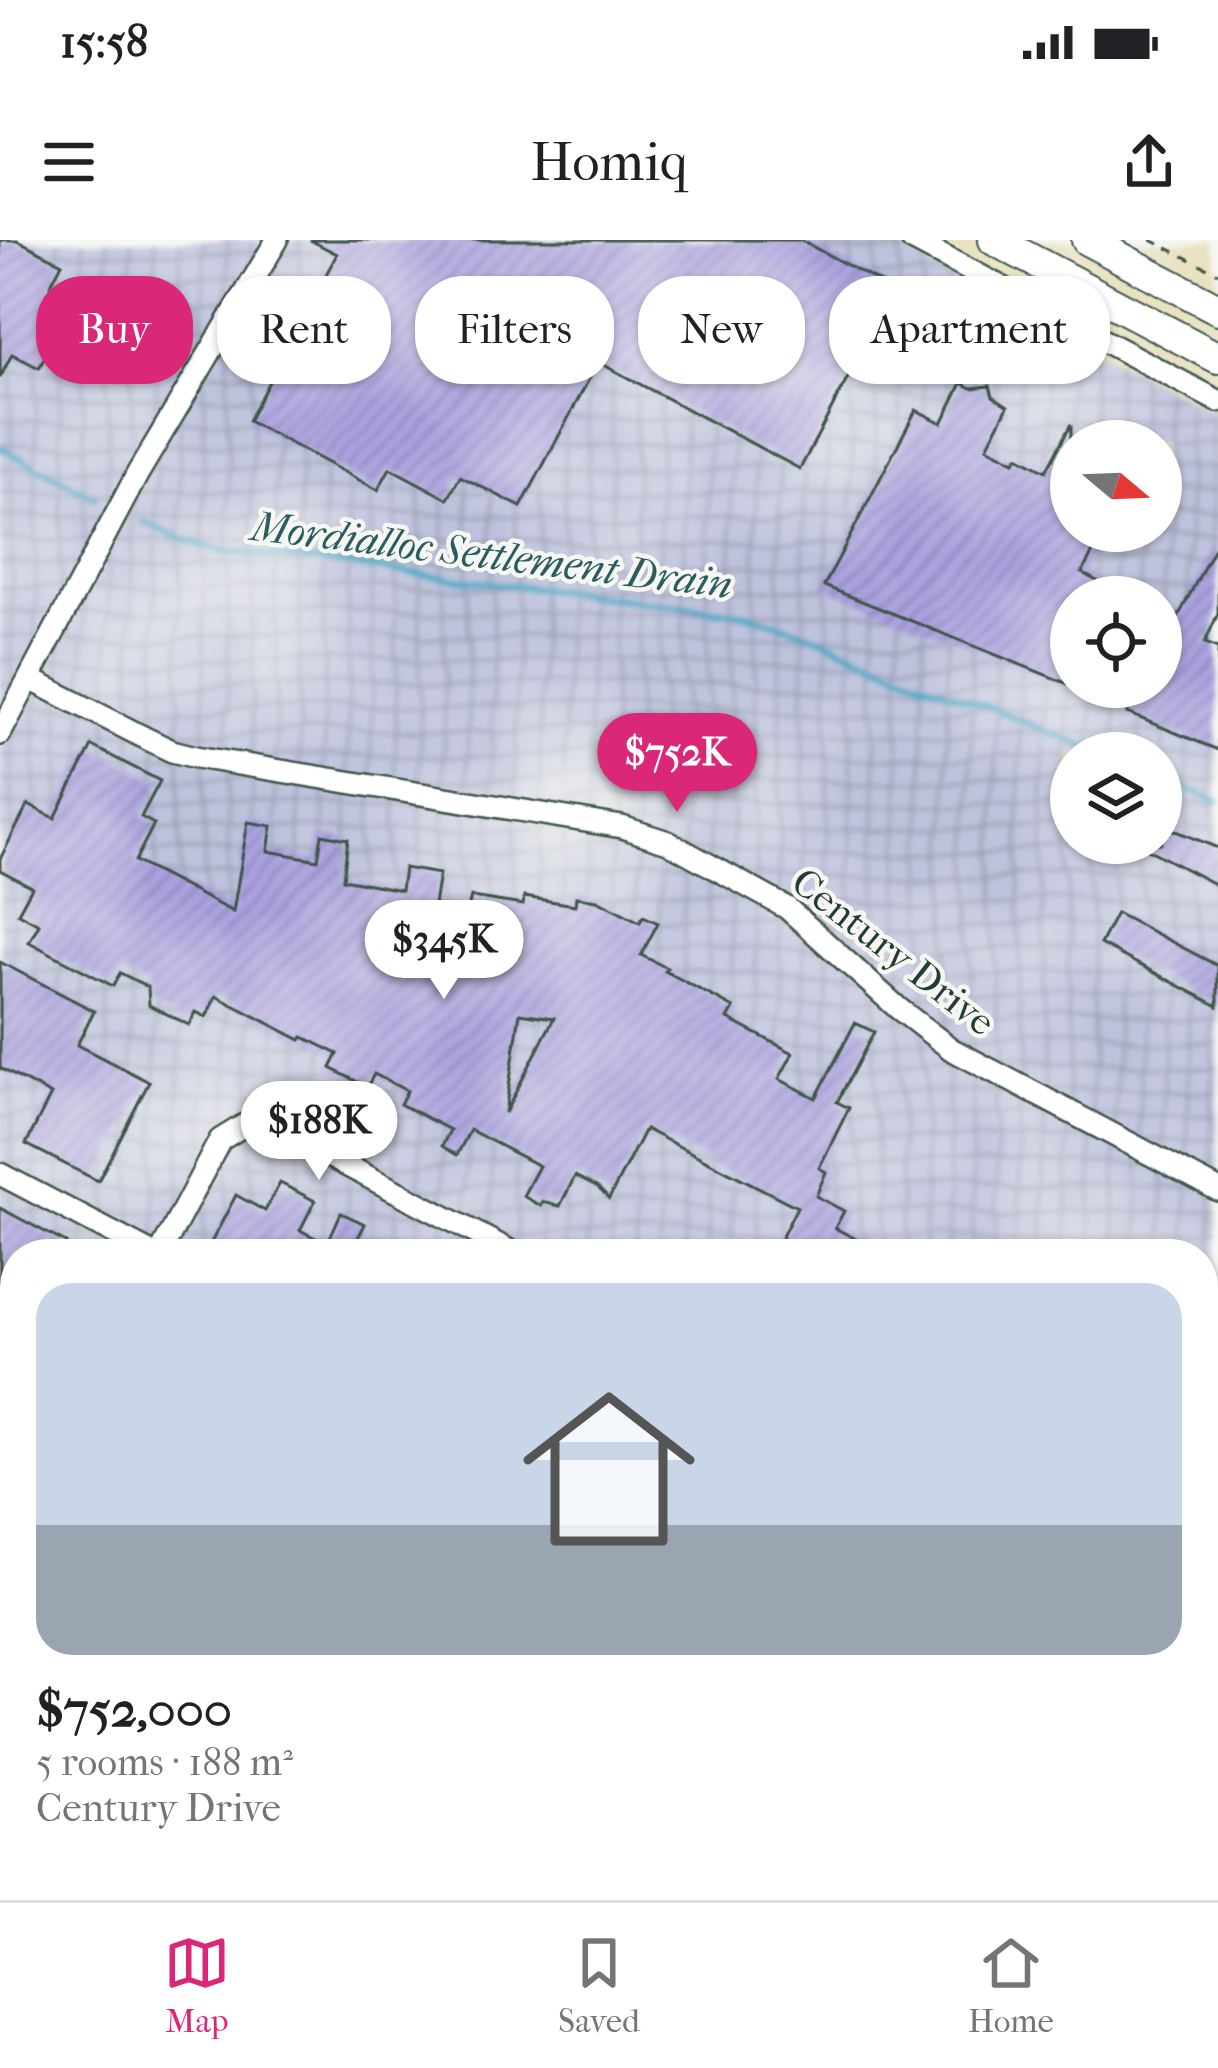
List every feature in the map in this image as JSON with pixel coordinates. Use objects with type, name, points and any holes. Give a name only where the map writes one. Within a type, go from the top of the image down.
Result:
[{"type":"main road","points":[[1087,240],[1218,309]]},
{"type":"main road","points":[[998,247],[1218,358]]},
{"type":"street","points":[[0,734],[138,473],[277,240]]},
{"type":"street","points":[[912,240],[1006,282],[1218,400]]},
{"type":"street","name":"Century Drive","points":[[30,679],[172,751],[622,827],[668,842],[787,908],[898,1009],[951,1049],[1218,1190]]},
{"type":"street","points":[[165,1239],[220,1140],[246,1124],[271,1126],[487,1239]]},
{"type":"street","points":[[0,1174],[128,1239]]},
{"type":"path","points":[[1150,240],[1218,273]]},
{"type":"shaded area","points":[[0,240],[886,240],[955,276],[829,276],[829,384],[1110,384],[1110,357],[1218,414],[1218,1239],[0,1239]]},
{"type":"building","points":[[0,240],[17,240],[62,263],[55,276],[36,276],[36,366],[12,354],[0,378]]},
{"type":"building","points":[[310,240],[800,240],[868,276],[829,276],[829,384],[845,384],[800,469],[640,384],[805,384],[805,276],[638,276],[638,383],[614,370],[614,276],[415,276],[415,384],[586,384],[521,507],[460,476],[448,499],[390,468],[378,490],[248,421],[268,384],[391,384],[391,276],[325,276],[337,254]]},
{"type":"building","points":[[962,384],[990,386],[993,396],[1008,406],[987,447],[1046,471],[1050,463],[1050,552],[1093,552],[1082,573],[1088,576],[1050,576],[1050,677],[824,586],[916,410],[942,423]]},
{"type":"building","points":[[1218,540],[1218,613],[1205,643],[1218,648],[1218,750],[1127,713],[1127,708],[1182,708],[1182,609]]},
{"type":"building","points":[[92,746],[160,781],[141,817],[154,824],[135,861],[233,912],[248,822],[272,826],[268,851],[318,860],[322,834],[348,839],[343,879],[401,890],[404,868],[439,874],[434,905],[468,910],[471,897],[523,905],[524,897],[575,905],[576,897],[597,900],[640,922],[643,916],[658,923],[641,955],[734,1008],[728,1019],[793,1053],[779,1079],[816,1098],[855,1023],[874,1032],[837,1102],[849,1108],[819,1168],[826,1172],[816,1196],[844,1211],[835,1228],[856,1239],[781,1239],[797,1207],[645,1129],[609,1199],[575,1176],[560,1206],[543,1202],[541,1206],[523,1196],[539,1166],[470,1130],[457,1155],[442,1146],[450,1130],[400,1104],[407,1091],[374,1074],[367,1087],[331,1068],[338,1054],[216,996],[206,1017],[196,1012],[189,1025],[149,1005],[148,987],[120,973],[113,986],[29,942],[39,924],[18,913],[32,887],[0,870],[0,859],[28,805],[55,818]],"holes":[[[520,1013],[554,1018],[505,1113]]]},
{"type":"building","points":[[1182,833],[1218,848],[1218,886],[1176,864],[1182,864]]},
{"type":"building","points":[[1116,913],[1218,966],[1218,1006],[1100,944]]},
{"type":"building","points":[[0,962],[94,1011],[77,1045],[149,1082],[98,1181],[26,1144],[51,1095],[0,1068]]},
{"type":"building","points":[[280,1183],[315,1201],[300,1230],[317,1239],[213,1239],[236,1195],[265,1211]]},
{"type":"building","points":[[0,1208],[58,1239],[0,1239]]},
{"type":"building","points":[[341,1213],[365,1224],[358,1239],[329,1239]]},
{"type":"waterway","name":"Mordialloc Settlement Drain","points":[[0,447],[95,497]]},
{"type":"waterway","name":"Mordialloc Settlement Drain","points":[[143,522],[225,551],[744,613],[808,633],[1050,732]]},
{"type":"waterway","name":"Mordialloc Settlement Drain","points":[[1182,786],[1218,801]]}]
